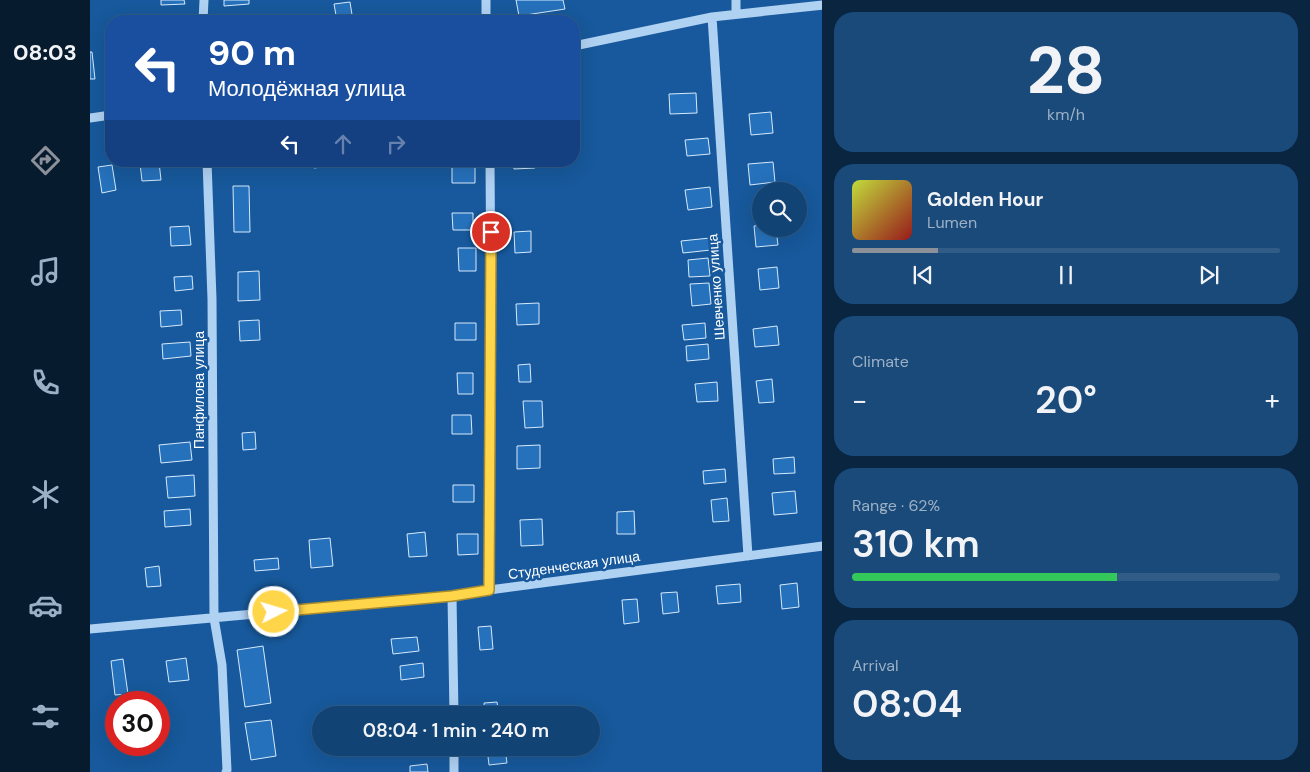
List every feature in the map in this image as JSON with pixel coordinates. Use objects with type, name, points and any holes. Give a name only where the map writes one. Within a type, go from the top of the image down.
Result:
[{"type":"street","points":[[203,15],[204,0]]},
{"type":"street","points":[[486,0],[486,15]]},
{"type":"street","points":[[736,0],[736,14]]},
{"type":"street","points":[[580,45],[712,17],[822,5]]},
{"type":"street","name":"Шевченко улица","points":[[712,17],[748,556]]},
{"type":"street","points":[[90,118],[105,116]]},
{"type":"street","name":"Панфилова улица","points":[[207,167],[212,299],[214,618],[222,664],[226,772]]},
{"type":"street","points":[[489,590],[490,167]]},
{"type":"street","name":"Студенческая улица","points":[[90,629],[452,596],[822,546]]},
{"type":"street","points":[[452,596],[454,706]]},
{"type":"street","points":[[454,756],[454,772]]},
{"type":"building","points":[[161,0],[184,0],[185,4],[161,5]]},
{"type":"building","points":[[224,0],[249,0],[249,4],[224,6]]},
{"type":"building","points":[[516,0],[563,0],[565,9],[519,15]]},
{"type":"building","points":[[350,2],[352,15],[336,15],[334,4]]},
{"type":"building","points":[[90,52],[92,52],[95,79],[90,79]]},
{"type":"building","points":[[696,93],[697,113],[670,114],[669,94]]},
{"type":"building","points":[[771,112],[773,133],[751,135],[749,114]]},
{"type":"building","points":[[708,138],[710,154],[687,156],[685,140]]},
{"type":"building","points":[[773,162],[775,182],[752,182],[752,185],[750,185],[748,164]]},
{"type":"building","points":[[98,167],[112,167],[116,190],[102,193]]},
{"type":"building","points":[[140,167],[160,167],[161,180],[142,181]]},
{"type":"building","points":[[452,167],[475,167],[475,183],[452,183]]},
{"type":"building","points":[[514,167],[535,167],[535,168],[514,169]]},
{"type":"building","points":[[233,186],[249,186],[250,232],[234,232]]},
{"type":"building","points":[[710,187],[712,207],[688,210],[685,190]]},
{"type":"building","points":[[452,213],[473,213],[473,230],[453,230]]},
{"type":"building","points":[[189,226],[191,245],[171,246],[170,227]]},
{"type":"building","points":[[531,231],[531,252],[515,253],[514,232]]},
{"type":"building","points":[[755,237],[777,237],[778,245],[756,247]]},
{"type":"building","points":[[710,238],[711,250],[683,253],[681,241]]},
{"type":"building","points":[[458,248],[476,248],[476,271],[459,271]]},
{"type":"building","points":[[708,258],[710,276],[689,277],[688,260]]},
{"type":"building","points":[[777,267],[779,288],[760,290],[758,269]]},
{"type":"building","points":[[259,271],[260,300],[238,301],[238,272]]},
{"type":"building","points":[[192,276],[193,289],[175,291],[174,277]]},
{"type":"building","points":[[709,283],[711,304],[692,306],[690,284]]},
{"type":"building","points":[[539,303],[539,324],[517,325],[516,304]]},
{"type":"building","points":[[181,310],[182,325],[161,327],[160,311]]},
{"type":"building","points":[[259,320],[260,340],[240,341],[239,321]]},
{"type":"building","points":[[455,323],[476,323],[476,340],[455,340]]},
{"type":"building","points":[[705,323],[706,338],[684,340],[682,325]]},
{"type":"building","points":[[777,326],[779,345],[755,347],[753,329]]},
{"type":"building","points":[[190,342],[191,356],[163,359],[162,344]]},
{"type":"building","points":[[708,344],[709,359],[687,361],[686,346]]},
{"type":"building","points":[[530,364],[531,382],[519,382],[518,365]]},
{"type":"building","points":[[457,373],[473,373],[473,394],[458,394]]},
{"type":"building","points":[[772,379],[774,402],[759,403],[756,381]]},
{"type":"building","points":[[717,382],[718,401],[697,402],[695,384]]},
{"type":"building","points":[[523,401],[542,401],[543,427],[525,428]]},
{"type":"building","points":[[452,415],[471,415],[472,434],[452,434]]},
{"type":"building","points":[[255,432],[256,449],[243,450],[242,433]]},
{"type":"building","points":[[190,442],[192,460],[161,463],[159,445]]},
{"type":"building","points":[[540,445],[540,468],[517,469],[517,446]]},
{"type":"building","points":[[794,457],[795,473],[774,474],[773,459]]},
{"type":"building","points":[[725,469],[726,482],[704,484],[703,471]]},
{"type":"building","points":[[194,475],[195,496],[168,498],[166,477]]},
{"type":"building","points":[[453,485],[474,485],[474,502],[453,502]]},
{"type":"building","points":[[795,491],[797,513],[774,515],[772,493]]},
{"type":"building","points":[[727,498],[729,521],[713,522],[711,500]]},
{"type":"building","points":[[190,509],[191,525],[165,527],[164,511]]},
{"type":"building","points":[[634,511],[635,534],[617,534],[617,512]]},
{"type":"building","points":[[542,519],[543,545],[521,546],[520,520]]},
{"type":"building","points":[[425,532],[427,556],[409,557],[407,534]]},
{"type":"building","points":[[457,534],[478,534],[478,554],[458,555]]},
{"type":"building","points":[[330,538],[333,566],[311,568],[309,540]]},
{"type":"building","points":[[278,558],[279,569],[255,571],[254,560]]},
{"type":"building","points":[[159,566],[161,586],[147,587],[145,568]]},
{"type":"building","points":[[797,583],[799,607],[782,609],[780,585]]},
{"type":"building","points":[[740,584],[741,602],[718,604],[716,586]]},
{"type":"building","points":[[677,592],[679,612],[663,614],[661,593]]},
{"type":"building","points":[[637,599],[639,622],[624,624],[622,600]]},
{"type":"building","points":[[491,626],[493,649],[480,650],[478,627]]},
{"type":"building","points":[[417,637],[419,651],[393,654],[391,639]]},
{"type":"building","points":[[263,646],[271,703],[245,707],[237,650]]},
{"type":"building","points":[[186,658],[189,680],[169,682],[166,661]]},
{"type":"building","points":[[123,659],[128,691],[115,691],[111,661]]},
{"type":"building","points":[[423,663],[424,677],[401,680],[400,666]]},
{"type":"building","points":[[497,702],[498,706],[484,706],[484,703]]},
{"type":"building","points":[[271,720],[276,756],[251,760],[245,723]]},
{"type":"building","points":[[488,756],[506,756],[507,763],[489,765]]},
{"type":"building","points":[[427,764],[428,772],[410,772],[410,766]]},
{"type":"route","points":[[274,612],[452,596],[489,590],[491,232]]}]
